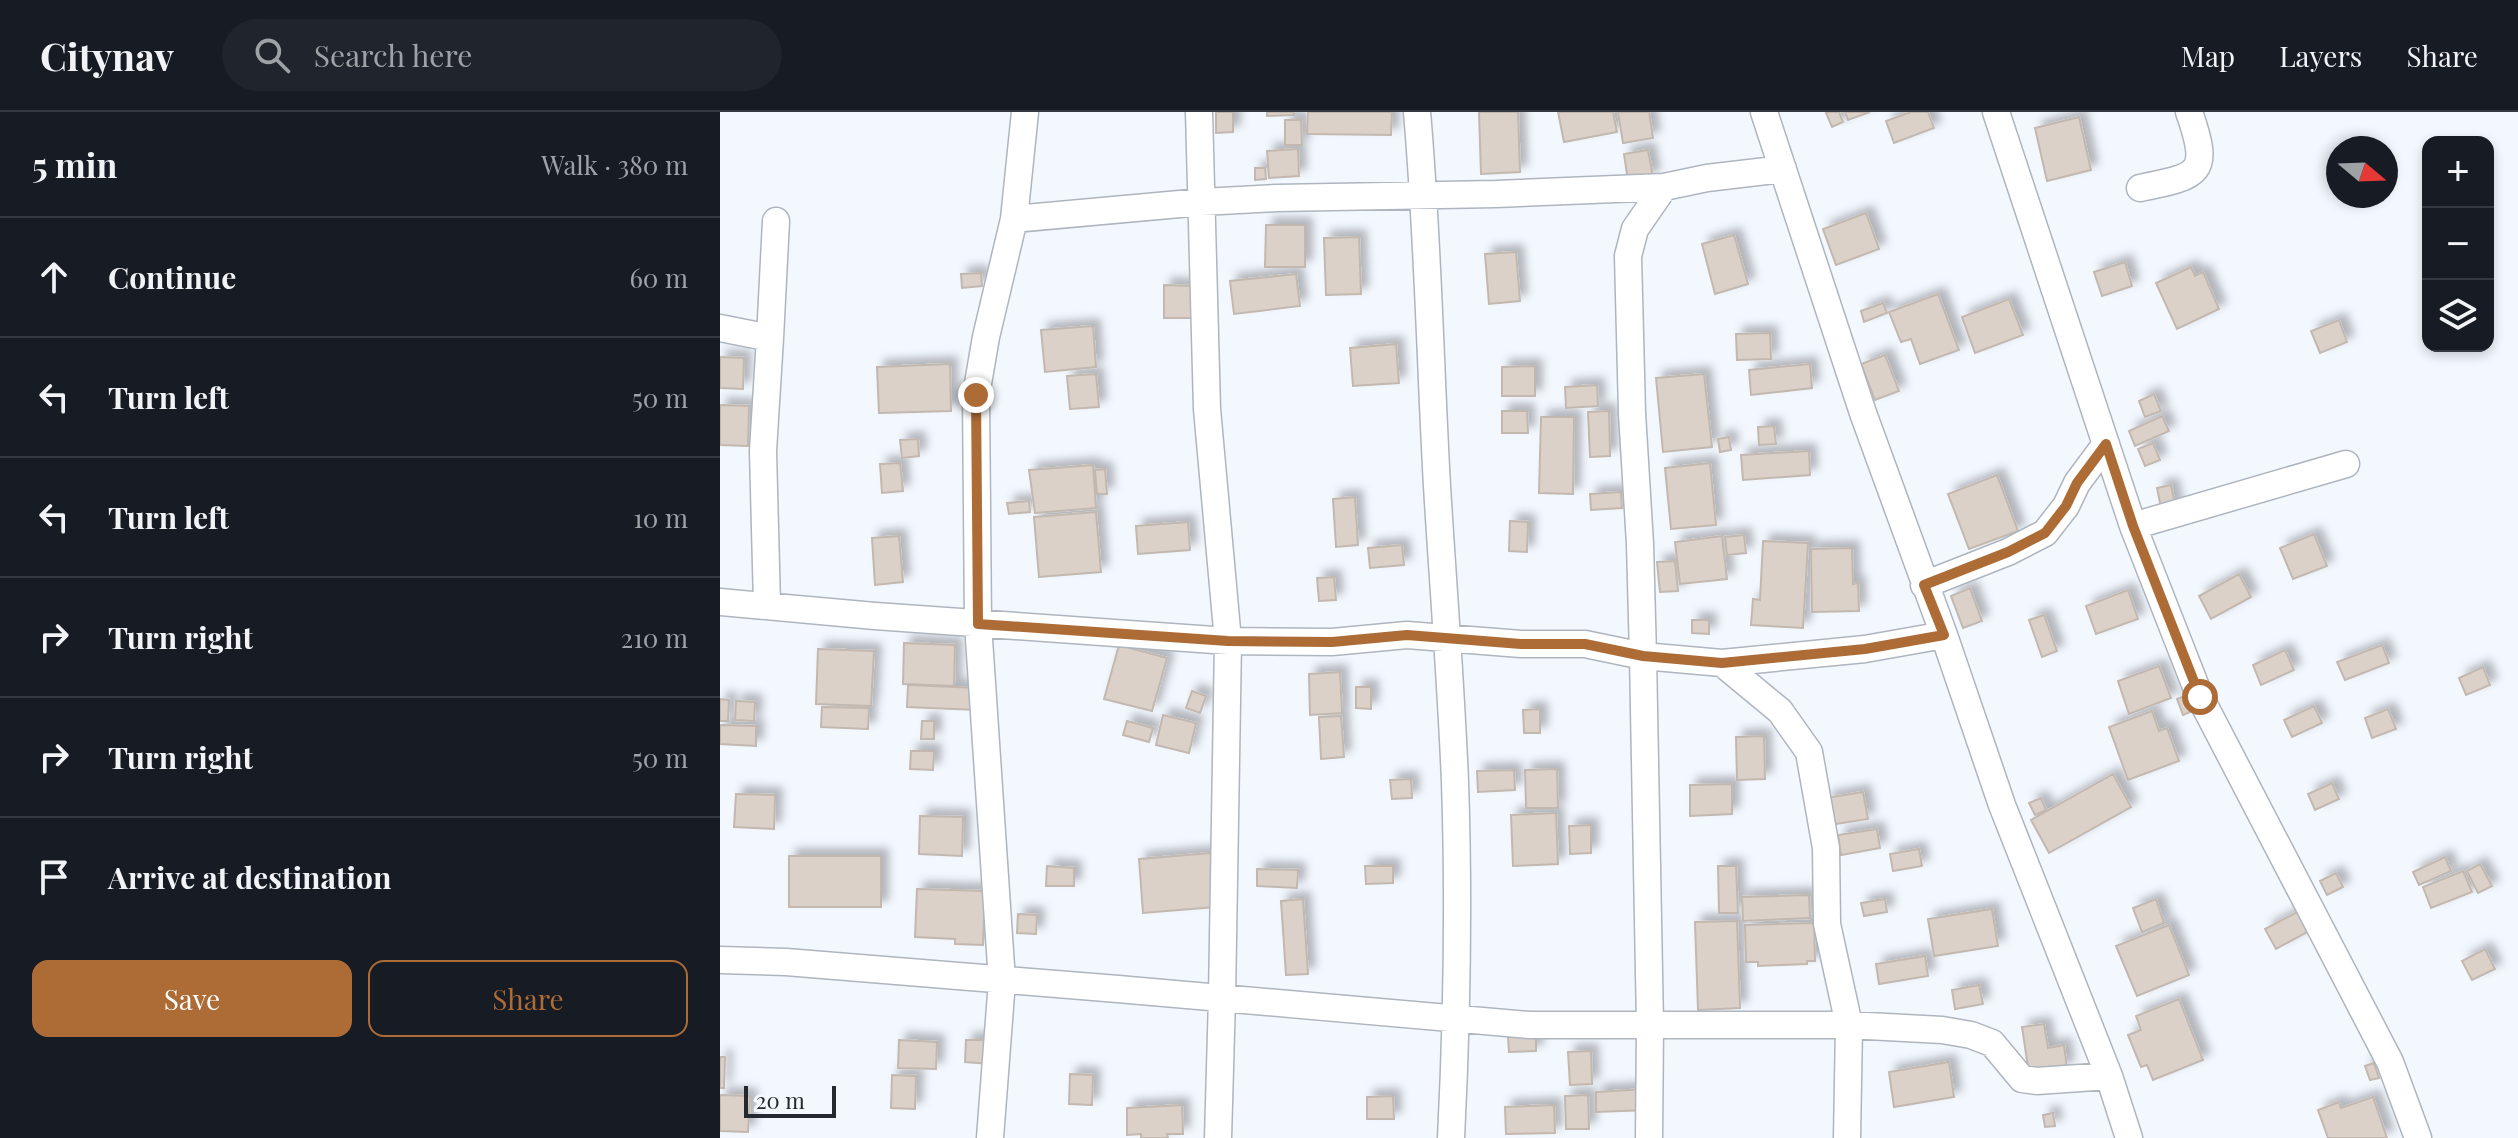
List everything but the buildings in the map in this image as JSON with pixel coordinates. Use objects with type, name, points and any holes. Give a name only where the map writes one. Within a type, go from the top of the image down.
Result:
[{"type":"street","points":[[990,1138],[1002,981],[978,624],[976,395],[986,337],[1014,219],[1025,112]]},
{"type":"street","points":[[1199,112],[1207,409],[1228,641],[1218,1138]]},
{"type":"street","points":[[1417,112],[1455,784],[1457,1019],[1451,1138]]},
{"type":"street","points":[[1764,112],[1863,413],[2002,805],[2109,1076],[2129,1138]]},
{"type":"street","points":[[1996,112],[2133,526],[2200,697],[2390,1062],[2418,1138]]},
{"type":"street","points":[[2140,188],[2192,175],[2198,167],[2201,155],[2189,112]]},
{"type":"street","points":[[1014,219],[1202,202],[1664,187],[1707,178],[1783,169]]},
{"type":"street","points":[[1649,1138],[1650,1025],[1643,656],[1628,256],[1635,229],[1664,187]]},
{"type":"street","points":[[767,605],[763,465],[776,221]]},
{"type":"street","points":[[720,328],[770,338]]},
{"type":"street","points":[[1924,585],[2008,552],[2045,533],[2106,444]]},
{"type":"street","points":[[2133,526],[2346,464]]},
{"type":"street","points":[[720,602],[1228,641],[1332,642],[1407,635],[1521,644],[1585,644],[1643,656],[1722,663],[1865,649],[1944,635]]},
{"type":"street","points":[[1722,663],[1780,711],[1809,752],[1826,848],[1827,924],[1849,1025],[1847,1138]]},
{"type":"street","points":[[720,960],[786,962],[1529,1025],[1849,1025],[1942,1030],[1971,1035],[1992,1043],[2022,1079],[2037,1081],[2109,1076]]},
{"type":"route","points":[[976,395],[978,624],[1228,641],[1332,642],[1407,635],[1521,644],[1585,644],[1643,656],[1722,663],[1865,649],[1944,635],[1924,585],[2008,552],[2045,533],[2106,444],[2133,526],[2200,697]]}]
